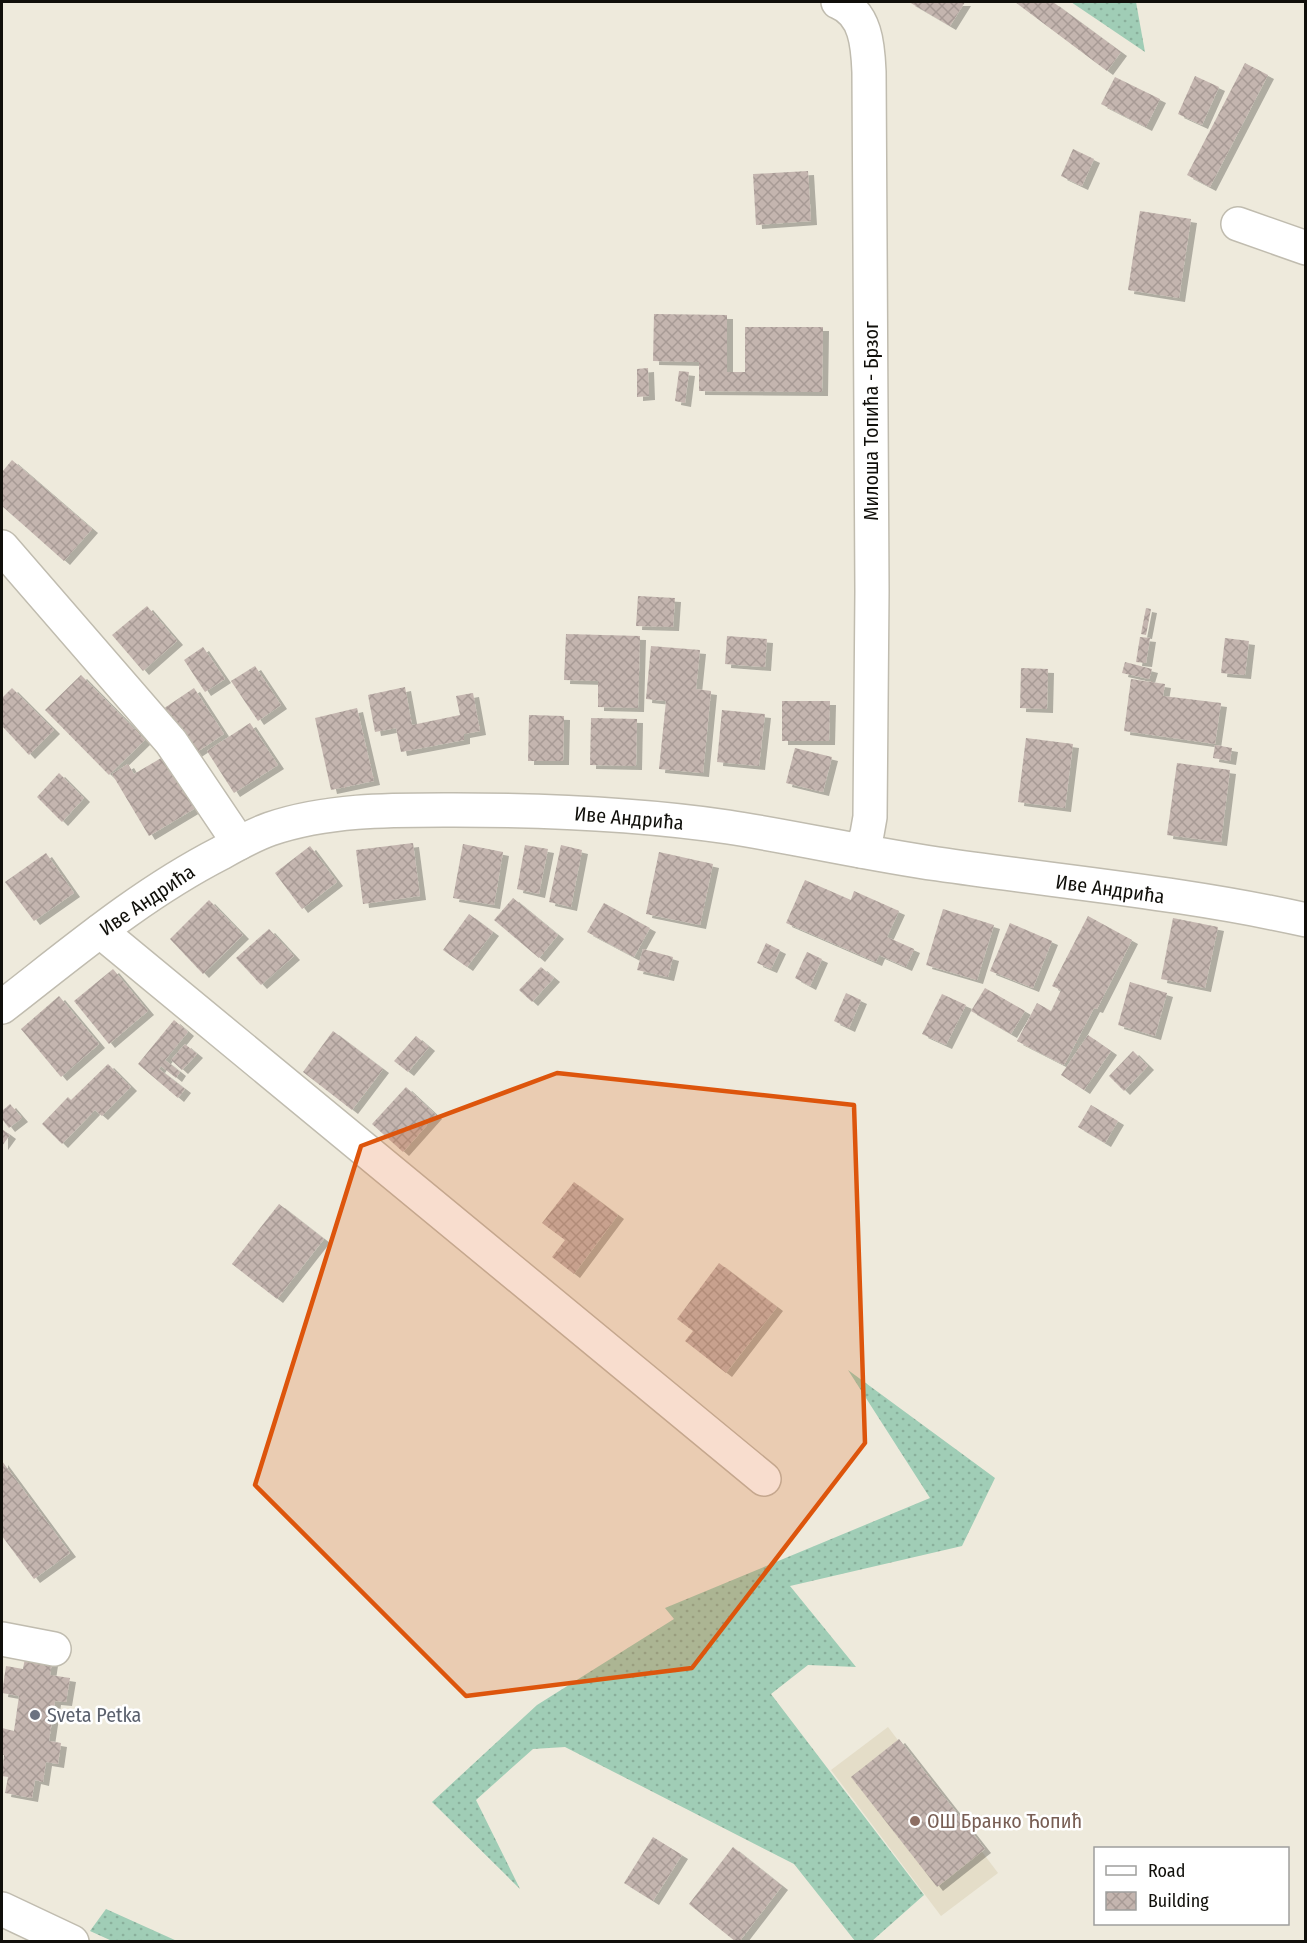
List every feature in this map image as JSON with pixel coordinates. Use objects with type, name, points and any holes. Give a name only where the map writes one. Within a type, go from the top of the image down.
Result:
[{"type":"street","name":"Милоша Топића - Брзог","points":[[838,2],[844,4],[855,14],[863,28],[868,49],[869,72],[872,693],[870,817],[861,852]]},
{"type":"street","points":[[1238,224],[1305,248]]},
{"type":"street","points":[[2,547],[171,742],[239,843]]},
{"type":"street","name":"Иве Андрића","points":[[2,1007],[142,898],[193,867],[239,843],[268,830],[305,819],[404,810],[621,814],[729,827],[861,852],[1271,912],[1305,920]]},
{"type":"street","points":[[100,932],[764,1479]]},
{"type":"street","points":[[2,1639],[54,1649]]},
{"type":"street","points":[[2,1909],[72,1941]]},
{"type":"highlighted area","points":[[557,1073],[854,1105],[865,1443],[692,1668],[466,1696],[255,1485],[361,1146]]},
{"type":"shaded area","name":"ОШ Бранко Ћопић","points":[[888,1727],[998,1873],[941,1916],[831,1770]]},
{"type":"green space","points":[[1071,2],[1136,2],[1145,52]]},
{"type":"green space","points":[[848,1370],[995,1478],[962,1546],[790,1586],[856,1667],[808,1665],[771,1694],[924,1895],[872,1941],[855,1941],[794,1864],[565,1747],[533,1749],[476,1800],[520,1889],[432,1802],[537,1705],[674,1619],[665,1608],[930,1498]]},
{"type":"green space","points":[[106,1909],[177,1941],[112,1941],[90,1931]]},
{"type":"building","points":[[909,2],[965,2],[950,26]]},
{"type":"building","points":[[1015,2],[1053,2],[1121,52],[1107,71]]},
{"type":"building","points":[[1245,63],[1268,75],[1210,187],[1187,175]]},
{"type":"building","points":[[1195,76],[1219,87],[1202,125],[1178,114]]},
{"type":"building","points":[[1115,77],[1160,99],[1146,127],[1101,104]]},
{"type":"building","points":[[1073,149],[1094,159],[1082,186],[1061,176]]},
{"type":"building","points":[[808,171],[811,221],[756,225],[753,174]]},
{"type":"building","points":[[1140,211],[1191,219],[1179,298],[1128,290]]},
{"type":"building","points":[[654,314],[727,315],[727,372],[745,372],[745,327],[823,327],[822,392],[699,391],[699,362],[653,361]]},
{"type":"building","points":[[648,368],[649,396],[637,397],[637,369]]},
{"type":"building","points":[[679,371],[689,372],[685,403],[675,401]]},
{"type":"building","points":[[12,460],[92,529],[64,561],[2,506],[2,472]]},
{"type":"building","points":[[638,596],[675,598],[673,627],[636,626]]},
{"type":"building","points":[[147,606],[177,641],[143,671],[112,635]]},
{"type":"building","points":[[1146,608],[1151,609],[1146,635],[1141,634]]},
{"type":"building","points":[[566,634],[640,636],[638,708],[598,707],[598,681],[564,680]]},
{"type":"building","points":[[727,636],[767,639],[765,667],[725,664]]},
{"type":"building","points":[[1140,637],[1150,638],[1146,663],[1136,662]]},
{"type":"building","points":[[1225,638],[1249,641],[1245,675],[1221,673]]},
{"type":"building","points":[[651,646],[700,650],[696,689],[711,691],[703,773],[659,769],[666,701],[646,699]]},
{"type":"building","points":[[203,647],[225,679],[205,692],[184,660]]},
{"type":"building","points":[[1125,662],[1152,669],[1149,679],[1122,673]]},
{"type":"building","points":[[255,666],[281,705],[258,721],[231,681]]},
{"type":"building","points":[[1021,668],[1048,669],[1047,709],[1020,708]]},
{"type":"building","points":[[81,675],[145,740],[109,775],[45,710]]},
{"type":"building","points":[[1131,679],[1165,684],[1163,696],[1221,703],[1215,744],[1124,731]]},
{"type":"building","points":[[405,687],[412,725],[460,715],[456,696],[473,693],[480,731],[464,734],[464,740],[401,752],[396,728],[375,732],[368,695]]},
{"type":"building","points":[[12,688],[54,730],[29,755],[2,726],[2,698]]},
{"type":"building","points":[[194,688],[224,734],[194,754],[163,709]]},
{"type":"building","points":[[782,701],[830,701],[829,741],[782,741]]},
{"type":"building","points":[[357,708],[374,781],[331,790],[315,718]]},
{"type":"building","points":[[722,710],[765,714],[759,766],[717,762]]},
{"type":"building","points":[[529,715],[564,716],[563,761],[528,761]]},
{"type":"building","points":[[591,718],[637,719],[636,766],[590,765]]},
{"type":"building","points":[[250,723],[278,765],[234,793],[207,751]]},
{"type":"building","points":[[1026,738],[1073,744],[1065,808],[1018,802]]},
{"type":"building","points":[[1215,745],[1232,748],[1230,761],[1213,758]]},
{"type":"building","points":[[795,748],[832,757],[823,792],[786,783]]},
{"type":"building","points":[[168,754],[199,806],[149,836],[112,774],[128,764],[134,774]]},
{"type":"building","points":[[1177,763],[1230,770],[1221,842],[1167,835]]},
{"type":"building","points":[[59,773],[84,798],[62,822],[37,797]]},
{"type":"building","points":[[413,843],[420,896],[363,904],[356,850]]},
{"type":"building","points":[[463,844],[503,852],[494,905],[453,898]]},
{"type":"building","points":[[525,845],[548,849],[539,894],[517,889]]},
{"type":"building","points":[[561,845],[582,850],[571,907],[549,902]]},
{"type":"building","points":[[310,846],[337,882],[302,909],[275,873]]},
{"type":"building","points":[[659,852],[713,864],[700,925],[646,914]]},
{"type":"building","points":[[46,853],[74,893],[34,921],[5,882]]},
{"type":"building","points":[[805,880],[851,900],[854,891],[899,911],[887,937],[914,949],[906,967],[879,955],[876,962],[786,923]]},
{"type":"building","points":[[513,898],[558,935],[539,958],[494,920]]},
{"type":"building","points":[[209,900],[243,935],[203,974],[170,939]]},
{"type":"building","points":[[604,903],[650,928],[634,957],[587,932]]},
{"type":"building","points":[[943,909],[994,925],[977,980],[926,965]]},
{"type":"building","points":[[469,914],[493,932],[467,967],[443,950]]},
{"type":"building","points":[[1088,916],[1132,940],[1097,1009],[1094,1008],[1064,1065],[1017,1041],[1037,1003],[1051,1011],[1061,990],[1052,986]]},
{"type":"building","points":[[1173,918],[1218,927],[1205,988],[1161,979]]},
{"type":"building","points":[[1010,923],[1052,941],[1033,988],[990,971]]},
{"type":"building","points":[[269,929],[294,956],[261,985],[236,958]]},
{"type":"building","points":[[766,943],[780,950],[771,969],[757,963]]},
{"type":"building","points":[[643,949],[673,957],[668,977],[637,970]]},
{"type":"building","points":[[807,952],[822,959],[810,986],[795,978]]},
{"type":"building","points":[[541,967],[554,978],[532,1002],[519,990]]},
{"type":"building","points":[[113,969],[148,1011],[109,1044],[74,1001]]},
{"type":"building","points":[[1130,982],[1167,993],[1155,1036],[1118,1025]]},
{"type":"building","points":[[985,988],[1025,1011],[1011,1034],[971,1011]]},
{"type":"building","points":[[846,993],[861,1000],[849,1028],[834,1021]]},
{"type":"building","points":[[942,994],[966,1005],[946,1045],[922,1034]]},
{"type":"building","points":[[59,996],[99,1044],[61,1077],[21,1029]]},
{"type":"building","points":[[174,1020],[188,1032],[165,1060],[180,1072],[176,1078],[161,1066],[159,1069],[185,1089],[178,1098],[138,1064]]},
{"type":"building","points":[[333,1031],[383,1069],[352,1110],[303,1072]]},
{"type":"building","points":[[1088,1035],[1111,1051],[1084,1090],[1061,1075]]},
{"type":"building","points":[[416,1036],[429,1047],[408,1072],[394,1061]]},
{"type":"building","points":[[185,1044],[197,1054],[182,1070],[171,1060]]},
{"type":"building","points":[[1133,1051],[1148,1066],[1124,1091],[1109,1076]]},
{"type":"building","points":[[108,1064],[131,1087],[102,1116],[95,1110],[62,1144],[42,1124],[68,1097],[71,1100]]},
{"type":"building","points":[[406,1087],[436,1115],[403,1152],[372,1124]]},
{"type":"building","points":[[10,1104],[22,1118],[9,1128],[2,1119],[2,1111]]},
{"type":"building","points":[[1091,1105],[1118,1121],[1105,1143],[1078,1127]]},
{"type":"building","points":[[2,1129],[10,1135],[2,1146]]},
{"type":"building","points":[[574,1182],[618,1215],[574,1274],[552,1257],[565,1240],[542,1223]]},
{"type":"building","points":[[279,1204],[324,1239],[277,1299],[232,1264]]},
{"type":"building","points":[[719,1263],[777,1307],[726,1373],[685,1341],[693,1331],[677,1319]]},
{"type":"building","points":[[2,1461],[70,1553],[34,1579],[2,1536]]},
{"type":"building","name":"Sveta Petka","points":[[25,1658],[52,1662],[50,1675],[70,1678],[66,1702],[55,1701],[49,1741],[61,1743],[58,1764],[46,1762],[43,1782],[35,1780],[32,1798],[5,1793],[8,1777],[2,1776],[4,1755],[2,1755],[2,1728],[14,1731],[19,1696],[2,1693],[6,1666],[23,1669]]},
{"type":"building","name":"ОШ Бранко Ћопић","points":[[899,1739],[985,1849],[937,1887],[851,1777]]},
{"type":"building","points":[[653,1837],[682,1855],[653,1901],[624,1883]]},
{"type":"building","points":[[733,1847],[782,1886],[739,1942],[736,1942],[689,1904]]},
{"type":"place","name":"Sveta Petka","points":[[35,1715]]},
{"type":"place","name":"ОШ Бранко Ћопић","points":[[915,1821]]}]
